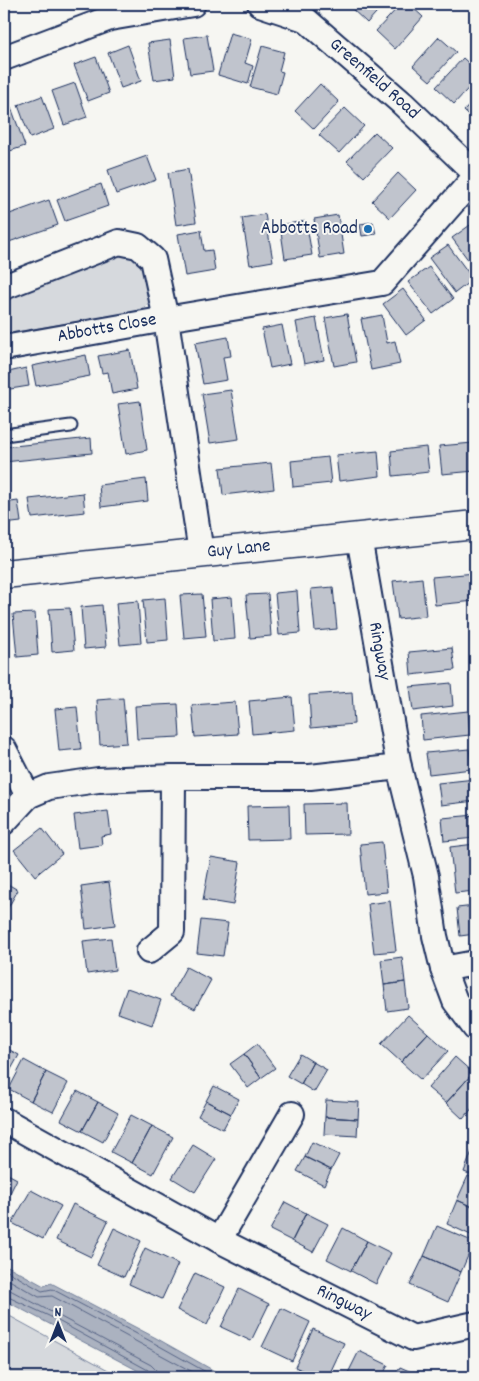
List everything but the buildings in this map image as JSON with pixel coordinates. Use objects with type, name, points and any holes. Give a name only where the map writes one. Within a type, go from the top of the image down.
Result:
[{"type":"street","points":[[4,58],[110,18],[192,4]]},
{"type":"street","name":"Greenfield Road","points":[[260,4],[305,19],[402,103],[475,173]]},
{"type":"street","points":[[201,553],[166,319],[382,283],[475,177]]},
{"type":"street","name":"Abbotts Close","points":[[4,287],[119,242],[138,246],[153,259],[166,319],[4,348]]},
{"type":"street","name":"Guy Lane","points":[[4,574],[475,524]]},
{"type":"street","name":"Ringway","points":[[358,537],[399,767],[426,876],[435,936],[455,1000],[475,1028]]},
{"type":"street","points":[[4,749],[28,796]]},
{"type":"street","points":[[4,822],[28,796],[50,788],[98,780],[310,777],[399,767]]},
{"type":"street","points":[[149,951],[172,932],[173,778]]},
{"type":"street","points":[[444,969],[475,963]]},
{"type":"street","points":[[219,1240],[292,1114]]},
{"type":"street","name":"Ringway","points":[[4,1120],[219,1240],[413,1338],[475,1324]]},
{"type":"lane","points":[[4,435],[71,426]]},
{"type":"shaded area","points":[[123,251],[144,258],[153,294],[146,307],[133,312],[4,334],[4,295]]},
{"type":"shaded area","points":[[4,1313],[121,1377],[4,1377]]},
{"type":"water","points":[[4,1264],[44,1286],[51,1283],[156,1338],[225,1377],[150,1377],[4,1300]]},
{"type":"place","name":"Abbotts Road","points":[[368,229]]}]
